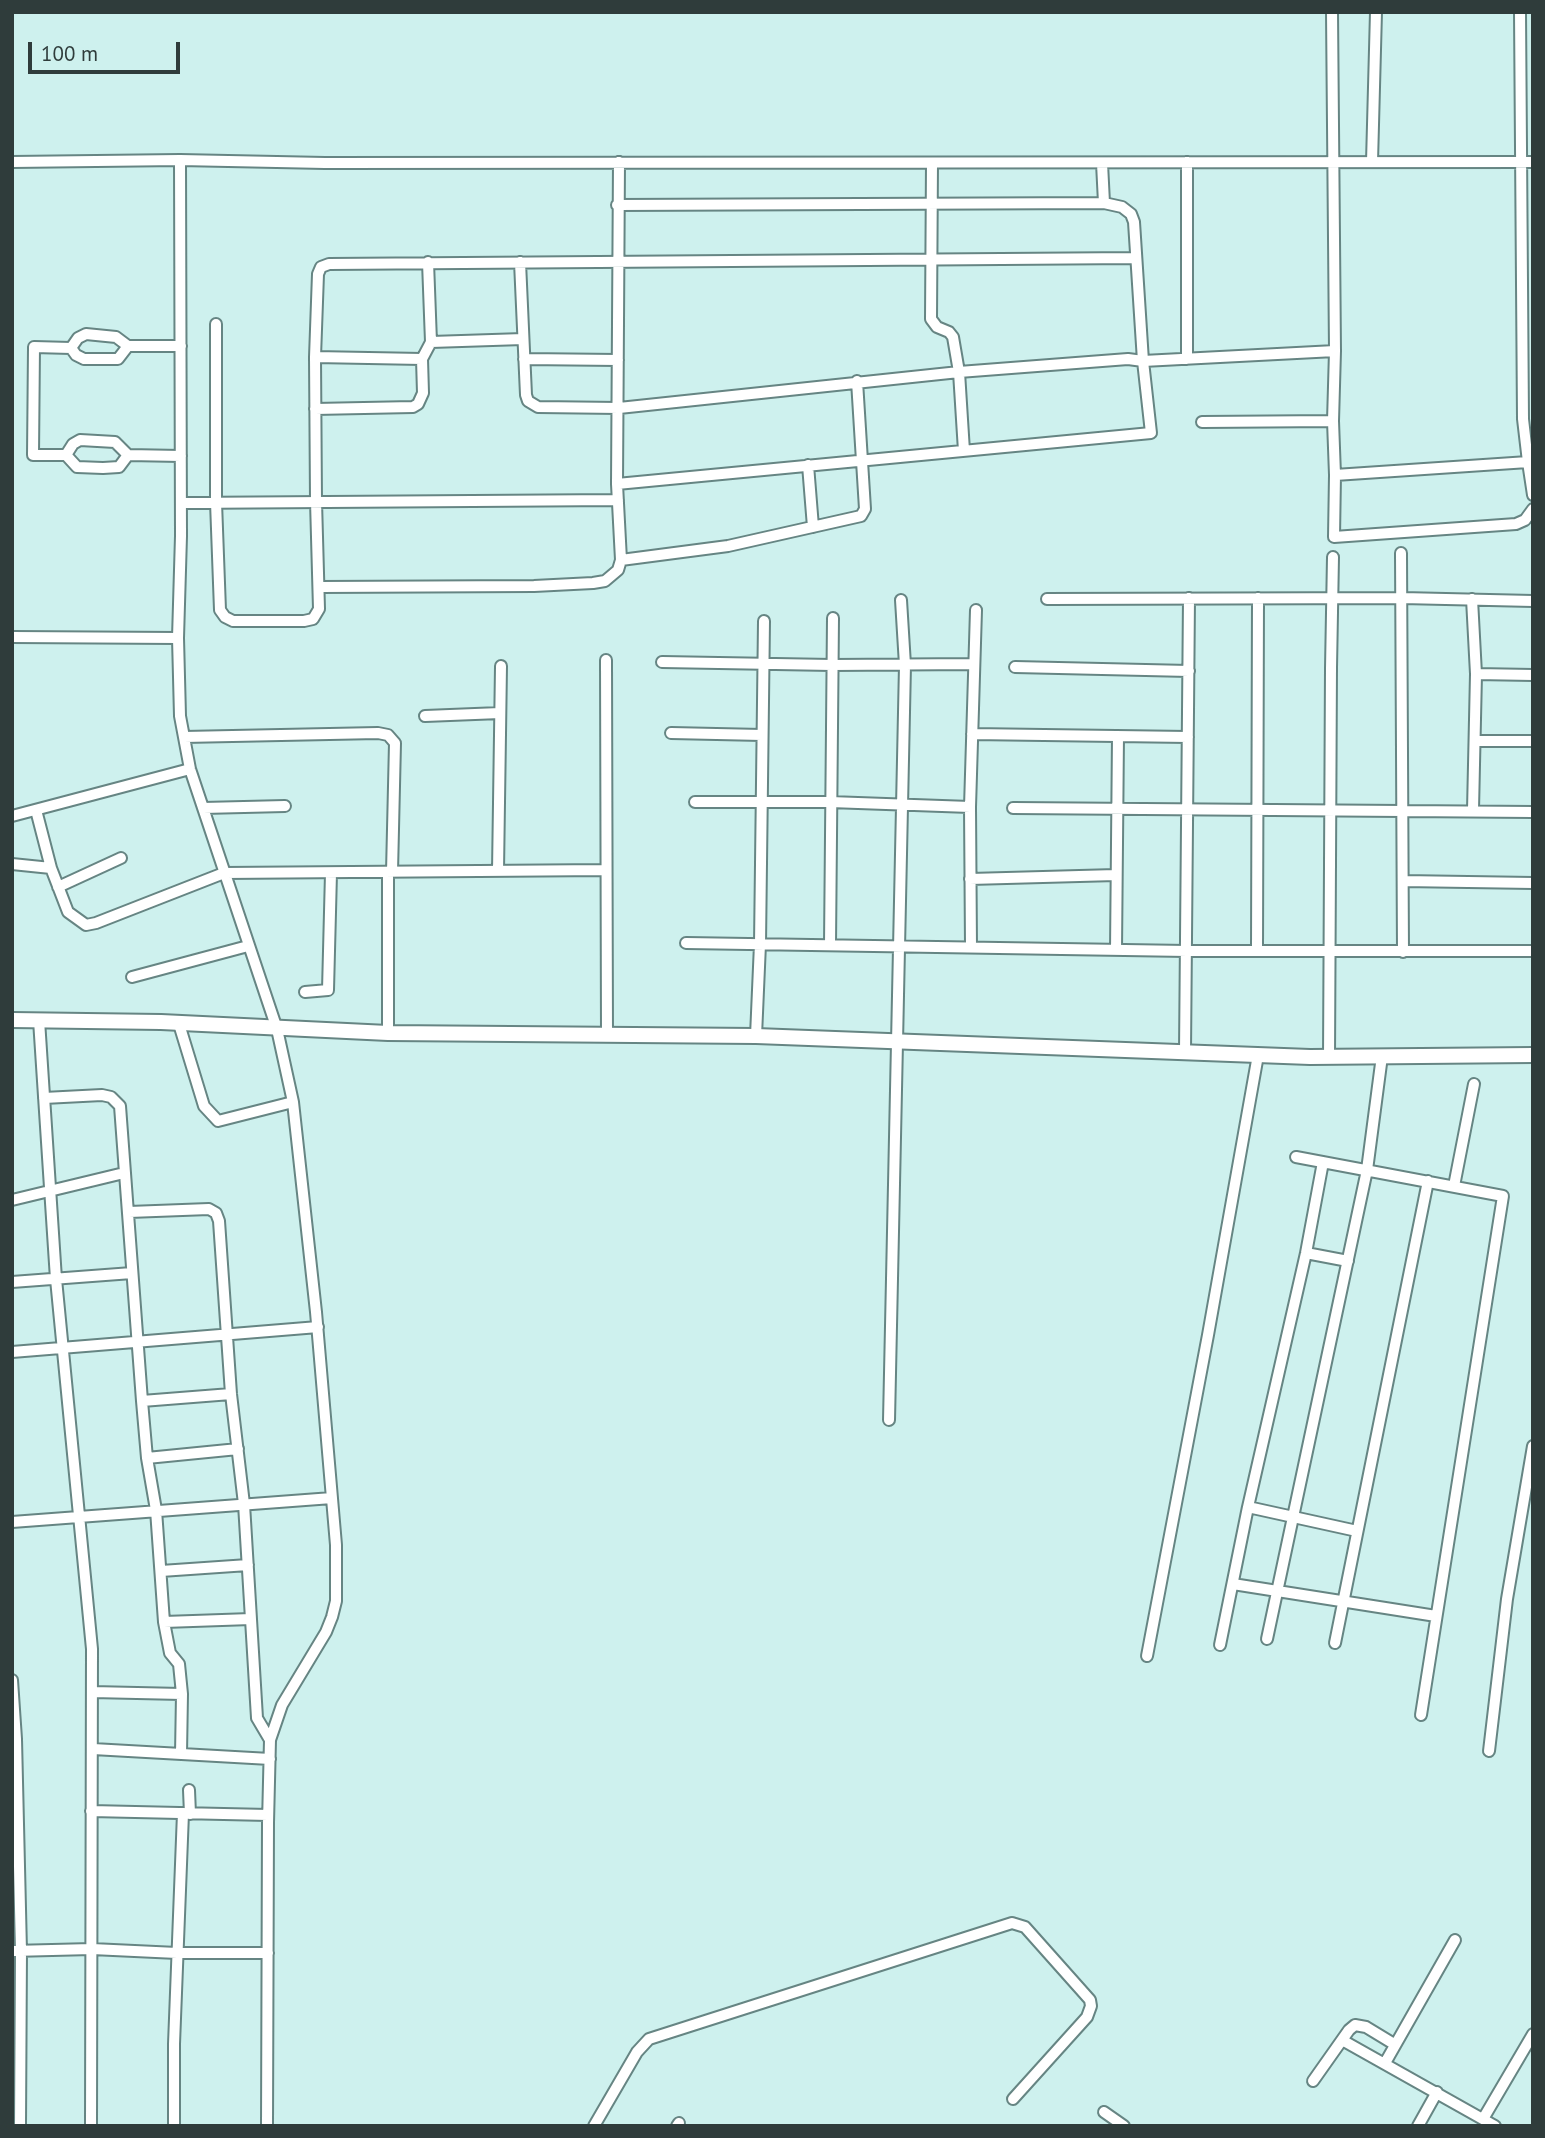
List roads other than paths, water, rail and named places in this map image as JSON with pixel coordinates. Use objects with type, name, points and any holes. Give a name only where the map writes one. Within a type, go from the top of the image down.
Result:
[{"type":"main road","points":[[12,1020],[388,1033],[756,1035],[1329,1057],[1533,1055]]},
{"type":"street","points":[[1332,12],[1334,537],[1516,524],[1525,520],[1533,509]]},
{"type":"street","points":[[1372,162],[1376,12]]},
{"type":"street","points":[[1520,12],[1520,162],[1528,462],[1533,495]]},
{"type":"street","points":[[1520,33],[1533,33]]},
{"type":"street","points":[[180,160],[180,716],[190,769],[202,808],[277,1028],[293,1102],[317,1327],[336,1545],[336,1601],[332,1617],[326,1632],[282,1705],[270,1740],[267,2126]]},
{"type":"street","points":[[12,162],[1533,162]]},
{"type":"street","points":[[320,587],[534,586],[593,583],[612,577],[618,570],[621,560],[617,484],[619,162]]},
{"type":"street","points":[[1186,162],[1186,359]]},
{"type":"street","points":[[932,163],[931,319],[937,327],[949,332],[953,337],[959,372],[964,451]]},
{"type":"street","points":[[1102,163],[1104,203]]},
{"type":"street","points":[[617,205],[1104,203],[1122,207],[1131,214],[1134,222],[1143,361],[1151,433],[617,484]]},
{"type":"street","points":[[216,324],[216,502],[220,610],[225,617],[233,621],[313,619],[319,608],[320,587],[316,501],[315,357],[321,267],[329,264],[428,262],[1136,258]]},
{"type":"street","points":[[315,409],[413,407],[418,404],[423,393],[422,359],[431,342],[428,262]]},
{"type":"street","points":[[520,262],[526,395],[532,405],[619,408],[959,372],[1128,359],[1143,361],[1335,351]]},
{"type":"street","points":[[71,348],[78,338],[86,334],[116,337],[128,346],[181,346]]},
{"type":"street","points":[[431,342],[523,339]]},
{"type":"street","points":[[71,348],[76,355],[84,359],[118,359],[128,346]]},
{"type":"street","points":[[71,348],[34,347],[33,455],[66,455],[77,467],[103,468],[119,467],[128,455]]},
{"type":"street","points":[[315,357],[422,359]]},
{"type":"street","points":[[524,359],[618,360]]},
{"type":"street","points":[[621,560],[728,547],[861,516],[865,509],[857,382]]},
{"type":"street","points":[[1202,422],[1333,421]]},
{"type":"street","points":[[66,455],[73,444],[80,440],[116,442],[128,455],[181,456]]},
{"type":"street","points":[[1335,475],[1528,462]]},
{"type":"street","points":[[808,465],[813,527]]},
{"type":"street","points":[[181,503],[618,500]]},
{"type":"street","points":[[1401,553],[1403,951]]},
{"type":"street","points":[[1329,1057],[1334,557]]},
{"type":"street","points":[[1185,1052],[1189,598]]},
{"type":"street","points":[[1257,951],[1258,598]]},
{"type":"street","points":[[1047,599],[1402,598],[1533,601]]},
{"type":"street","points":[[1472,599],[1476,674],[1474,810]]},
{"type":"street","points":[[889,1420],[905,665],[901,600]]},
{"type":"street","points":[[971,947],[970,807],[976,610]]},
{"type":"street","points":[[830,945],[833,618]]},
{"type":"street","points":[[756,1035],[760,943],[764,621]]},
{"type":"street","points":[[12,637],[178,638]]},
{"type":"street","points":[[606,660],[607,1035]]},
{"type":"street","points":[[662,662],[974,664]]},
{"type":"street","points":[[499,871],[501,666]]},
{"type":"street","points":[[1015,667],[1189,671]]},
{"type":"street","points":[[1476,674],[1533,674]]},
{"type":"street","points":[[425,716],[500,713]]},
{"type":"street","points":[[184,737],[378,733],[388,735],[395,743],[388,1033]]},
{"type":"street","points":[[671,733],[762,736]]},
{"type":"street","points":[[972,734],[1188,737]]},
{"type":"street","points":[[1116,950],[1118,736]]},
{"type":"street","points":[[1475,741],[1533,741]]},
{"type":"street","points":[[12,816],[190,769]]},
{"type":"street","points":[[695,802],[830,802],[970,807]]},
{"type":"street","points":[[202,808],[285,806]]},
{"type":"street","points":[[1013,808],[1533,812]]},
{"type":"street","points":[[36,810],[58,887],[71,916],[86,925],[224,873],[606,870]]},
{"type":"street","points":[[58,887],[121,858]]},
{"type":"street","points":[[12,864],[51,868]]},
{"type":"street","points":[[306,992],[328,990],[331,873]]},
{"type":"street","points":[[970,879],[1116,876]]},
{"type":"street","points":[[1403,881],[1533,883]]},
{"type":"street","points":[[686,943],[1187,951],[1533,951]]},
{"type":"street","points":[[132,977],[248,946]]},
{"type":"street","points":[[39,1020],[56,1279],[92,1649],[91,2126]]},
{"type":"street","points":[[179,1024],[204,1107],[218,1121],[293,1102]]},
{"type":"street","points":[[1147,1656],[1258,1055]]},
{"type":"street","points":[[1267,1639],[1367,1170],[1382,1056]]},
{"type":"street","points":[[1454,1186],[1474,1084]]},
{"type":"street","points":[[44,1098],[102,1096],[111,1097],[120,1106],[142,1401],[147,1458],[156,1510],[164,1622],[170,1653],[179,1664],[183,1694],[181,1754]]},
{"type":"street","points":[[1296,1157],[1503,1196],[1421,1715]]},
{"type":"street","points":[[1220,1645],[1248,1507],[1306,1253],[1323,1162]]},
{"type":"street","points":[[12,1200],[124,1173]]},
{"type":"street","points":[[1335,1643],[1428,1181]]},
{"type":"street","points":[[129,1212],[199,1208],[216,1213],[219,1221],[231,1394],[244,1504],[257,1718],[270,1740]]},
{"type":"street","points":[[1306,1253],[1348,1261]]},
{"type":"street","points":[[12,1282],[132,1273]]},
{"type":"street","points":[[12,1352],[317,1327]]},
{"type":"street","points":[[142,1401],[231,1394]]},
{"type":"street","points":[[1489,1751],[1507,1599],[1533,1446]]},
{"type":"street","points":[[147,1458],[238,1449]]},
{"type":"street","points":[[12,1522],[332,1498]]},
{"type":"street","points":[[1248,1507],[1357,1531]]},
{"type":"street","points":[[161,1571],[248,1566]]},
{"type":"street","points":[[1233,1584],[1436,1616]]},
{"type":"street","points":[[164,1622],[251,1619]]},
{"type":"street","points":[[12,1680],[20,2126]]},
{"type":"street","points":[[93,1692],[183,1694]]},
{"type":"street","points":[[93,1749],[270,1759]]},
{"type":"street","points":[[174,2126],[177,1953],[189,1790]]},
{"type":"street","points":[[91,1811],[268,1815]]},
{"type":"street","points":[[594,2126],[640,2047],[649,2039],[1012,1923],[1025,1927],[1090,2000],[1091,2006],[1087,2017],[1013,2099]]},
{"type":"street","points":[[1385,2063],[1455,1940]]},
{"type":"street","points":[[17,1951],[92,1949],[268,1953]]},
{"type":"street","points":[[1313,2081],[1352,2027],[1359,2025],[1394,2044]]},
{"type":"street","points":[[1483,2119],[1533,2034]]},
{"type":"street","points":[[1342,2040],[1495,2126]]},
{"type":"street","points":[[1418,2126],[1437,2092]]},
{"type":"street","points":[[1104,2112],[1124,2126]]}]
